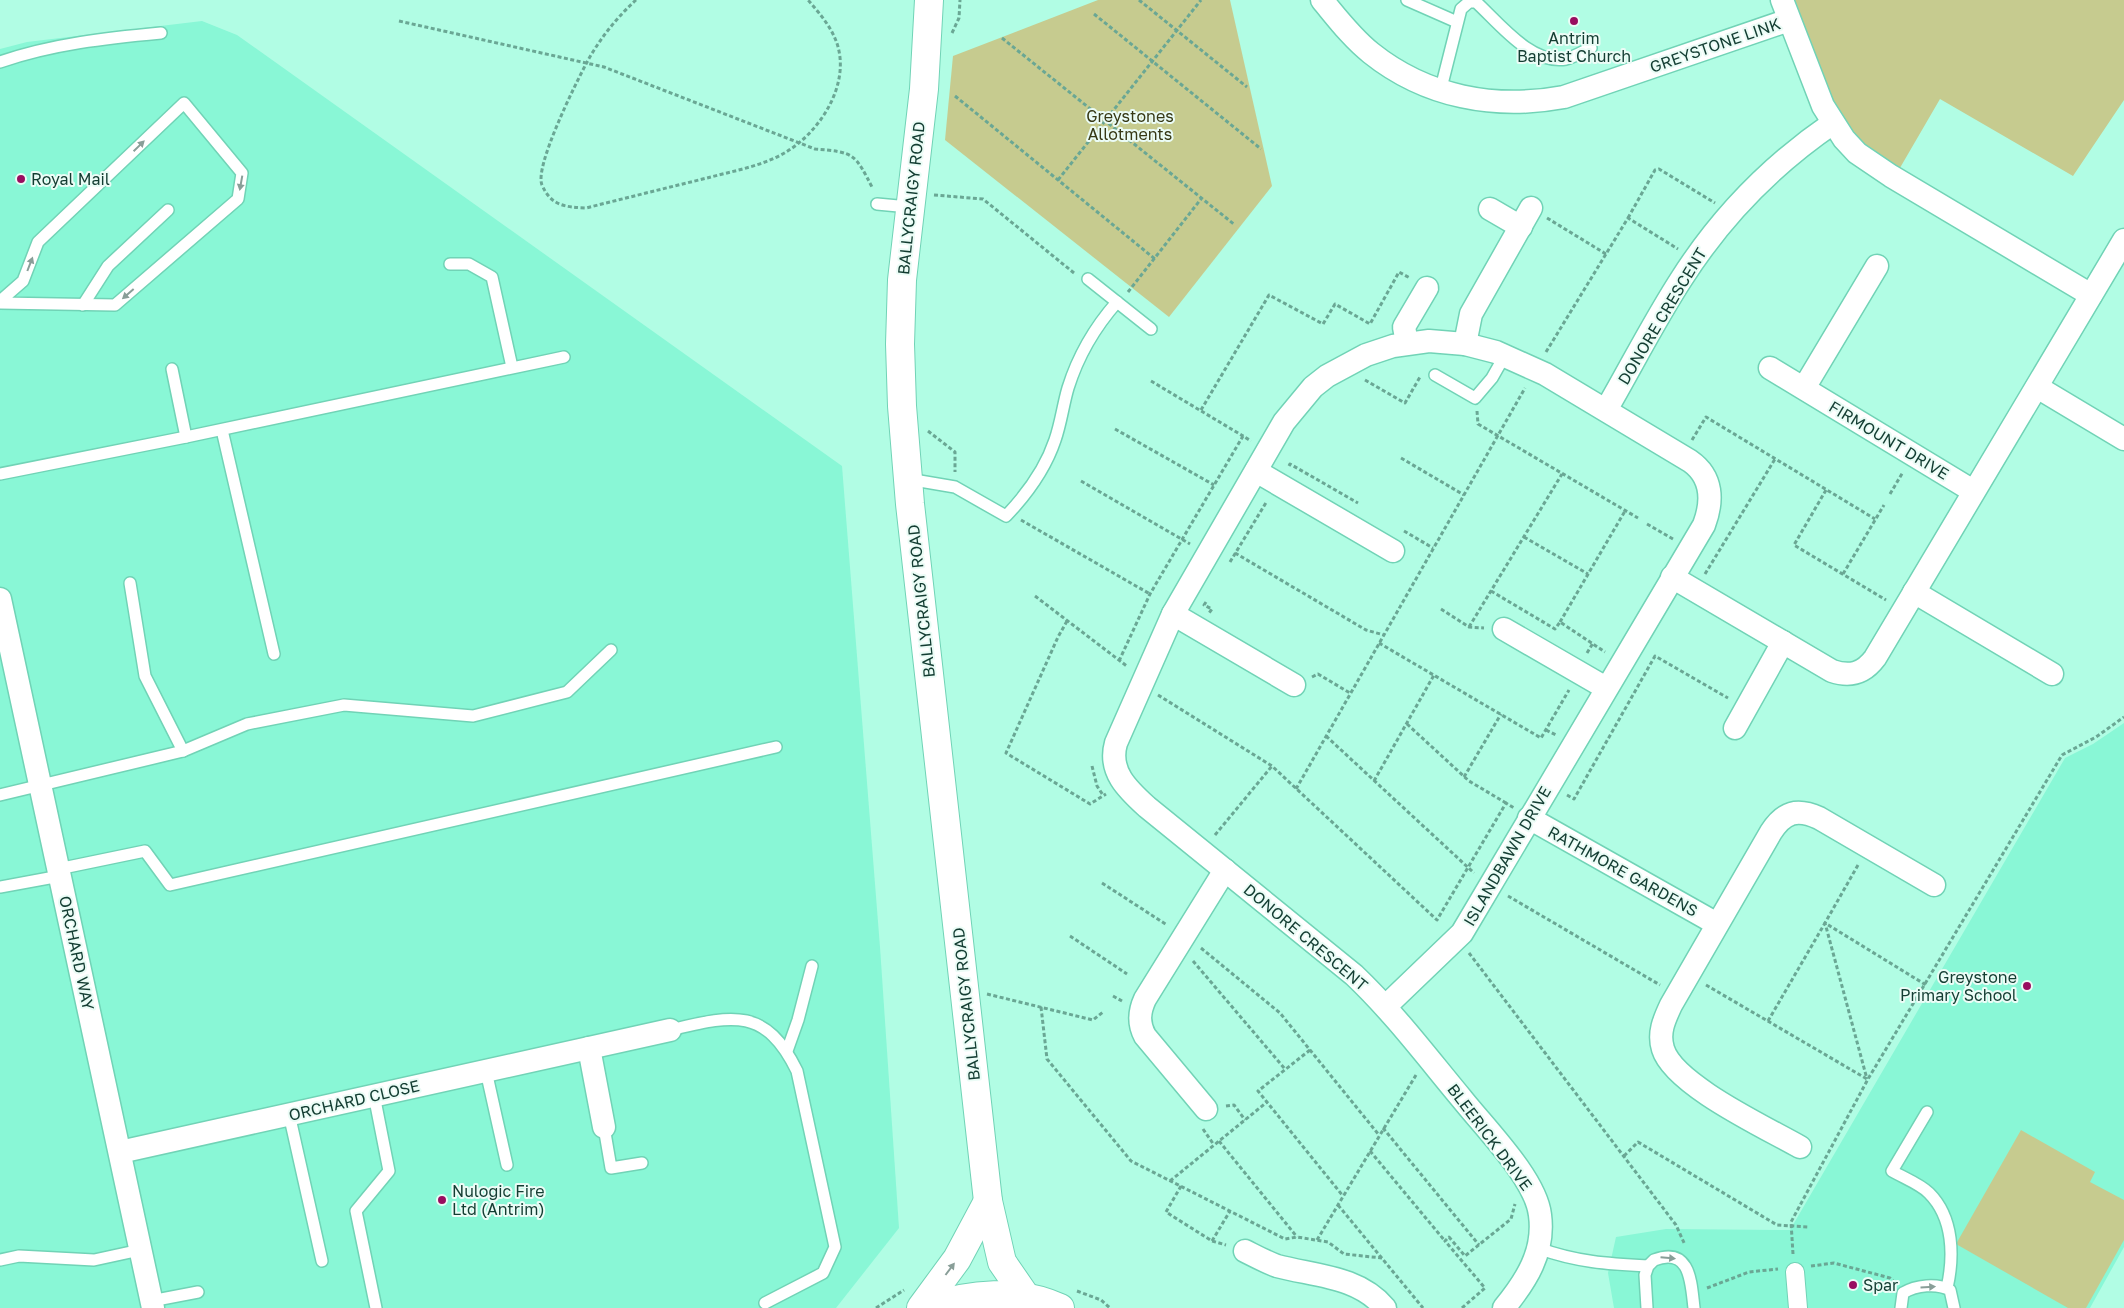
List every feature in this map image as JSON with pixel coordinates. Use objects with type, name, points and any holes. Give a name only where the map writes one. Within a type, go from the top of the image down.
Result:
[{"type":"main road","name":"BALLYCRAIGY ROAD","points":[[929,0],[917,200],[902,280],[900,344],[908,479],[988,1201],[1002,1262],[1026,1297]]},
{"type":"main road","points":[[921,1308],[957,1259],[988,1201]]},
{"type":"main road","points":[[928,1308],[952,1299],[989,1294],[1067,1299]]},
{"type":"street","name":"GREYSTONE LINK","points":[[1322,0],[1352,36],[1370,53],[1396,71],[1440,92],[1494,102],[1543,101],[1564,97],[1785,10]]},
{"type":"street","points":[[1785,10],[1813,83],[1833,124],[1844,139],[1872,164],[2091,294]]},
{"type":"street","name":"DONORE CRESCENT","points":[[1606,410],[1681,279],[1695,259],[1732,213],[1787,157],[1833,124]]},
{"type":"street","points":[[1465,344],[1471,314],[1526,217],[1490,208]]},
{"type":"street","points":[[1672,576],[1832,670],[1845,674],[1858,673],[1876,658],[1973,491],[2124,240]]},
{"type":"street","points":[[1804,388],[1877,266]]},
{"type":"street","points":[[1407,343],[1404,327],[1427,288]]},
{"type":"street","name":"DONORE CRESCENT","points":[[1386,1006],[1354,975],[1147,806],[1123,782],[1114,763],[1113,753],[1173,614],[1288,416],[1305,394],[1327,376],[1375,352],[1407,343],[1439,341],[1465,344],[1505,355],[1536,369],[1690,461],[1699,469],[1706,480],[1710,497],[1704,524]]},
{"type":"street","name":"FIRMOUNT DRIVE","points":[[1770,368],[1973,491]]},
{"type":"street","points":[[2037,387],[2124,439]]},
{"type":"street","points":[[1256,471],[1393,551]]},
{"type":"street","name":"ISLANDBAWN DRIVE","points":[[1386,1006],[1457,938],[1704,524]]},
{"type":"street","name":"ORCHARD WAY","points":[[0,599],[152,1305]]},
{"type":"street","points":[[1909,601],[2052,674]]},
{"type":"street","points":[[1173,614],[1294,685]]},
{"type":"street","points":[[1504,629],[1606,688]]},
{"type":"street","points":[[1740,718],[1783,642]]},
{"type":"street","name":"RATHMORE GARDENS","points":[[1800,1147],[1701,1090],[1673,1068],[1665,1054],[1661,1034],[1676,995],[1771,832],[1785,815],[1798,812],[1811,815],[1934,885]]},
{"type":"street","name":"RATHMORE GARDENS","points":[[1529,818],[1717,924]]},
{"type":"street","points":[[1206,1108],[1145,1036],[1140,1025],[1143,1004],[1225,870]]},
{"type":"street","name":"BLEERICK DRIVE","points":[[1386,1006],[1526,1180],[1540,1216],[1538,1248],[1527,1278],[1504,1308]]},
{"type":"street","name":"ORCHARD CLOSE","points":[[120,1152],[670,1030]]},
{"type":"street","points":[[588,1048],[604,1128]]},
{"type":"street","points":[[1245,1251],[1275,1265],[1357,1285],[1375,1296],[1385,1308]]},
{"type":"street","points":[[1795,1272],[1798,1308]]},
{"type":"lane","points":[[1407,0],[1457,22]]},
{"type":"lane","points":[[1440,92],[1457,22],[1461,9],[1468,1],[1476,2],[1527,48],[1546,59],[1567,59],[1591,48]]},
{"type":"lane","points":[[0,62],[18,56],[102,38],[161,33]]},
{"type":"lane","points":[[184,103],[242,174],[238,199],[115,305],[0,302],[23,281],[38,242],[184,103]]},
{"type":"lane","points":[[877,204],[917,200]]},
{"type":"lane","points":[[83,305],[108,266],[168,210]]},
{"type":"lane","points":[[450,264],[469,264],[492,277],[512,367]]},
{"type":"lane","points":[[1088,279],[1151,329]]},
{"type":"lane","points":[[908,479],[955,487],[1006,516],[1029,492],[1042,470],[1055,441],[1068,388],[1080,358],[1098,324],[1117,302]]},
{"type":"lane","points":[[1435,376],[1475,398],[1492,378],[1505,355]]},
{"type":"lane","points":[[0,474],[222,430],[564,357]]},
{"type":"lane","points":[[172,369],[186,437]]},
{"type":"lane","points":[[222,430],[274,654]]},
{"type":"lane","points":[[130,583],[145,676],[182,751]]},
{"type":"lane","points":[[0,795],[182,751],[247,724],[344,705],[473,716],[567,692],[611,650]]},
{"type":"lane","points":[[0,887],[145,851],[170,885],[776,747]]},
{"type":"lane","points":[[788,1051],[812,966]]},
{"type":"lane","points":[[670,1030],[720,1019],[750,1021],[762,1028],[788,1051],[797,1071],[834,1247],[823,1273],[765,1303]]},
{"type":"lane","points":[[486,1071],[507,1165]]},
{"type":"lane","points":[[374,1095],[389,1170],[356,1211],[376,1308]]},
{"type":"lane","points":[[1927,1112],[1892,1172],[1928,1192],[1944,1217],[1951,1248],[1947,1288],[1953,1296],[1954,1308]]},
{"type":"lane","points":[[288,1114],[322,1262]]},
{"type":"lane","points":[[604,1128],[611,1168],[642,1163]]},
{"type":"lane","points":[[1538,1248],[1565,1258],[1589,1263],[1648,1266]]},
{"type":"lane","points":[[0,1260],[19,1256],[94,1260],[140,1250]]},
{"type":"lane","points":[[1647,1308],[1645,1282],[1648,1266],[1654,1260],[1667,1258],[1684,1263],[1688,1269],[1694,1308]]},
{"type":"lane","points":[[1901,1308],[1901,1298],[1909,1290],[1923,1286],[1947,1288]]},
{"type":"lane","points":[[152,1305],[198,1292]]},
{"type":"path","points":[[636,0],[600,42],[587,63],[542,160],[541,183],[550,198],[562,207],[586,208],[752,166],[785,153],[799,143],[824,117],[838,88],[840,52],[826,21],[808,0]]},
{"type":"path","points":[[950,36],[959,18],[960,0]]},
{"type":"path","points":[[1139,0],[1247,87]]},
{"type":"path","points":[[1058,180],[1201,0]]},
{"type":"path","points":[[1094,14],[1261,149]]},
{"type":"path","points":[[399,21],[604,67],[815,149],[843,151],[858,160],[876,194],[877,204]]},
{"type":"path","points":[[1002,38],[1235,225]]},
{"type":"path","points":[[955,96],[1155,259]]},
{"type":"path","points":[[1296,789],[1536,369],[1655,170],[1659,169],[1732,213]]},
{"type":"path","points":[[917,200],[983,199],[1081,278],[1088,279]]},
{"type":"path","points":[[1133,288],[1201,199]]},
{"type":"path","points":[[1526,217],[1606,254]]},
{"type":"path","points":[[1628,218],[1695,259]]},
{"type":"path","points":[[1200,410],[1269,295],[1322,324],[1334,304],[1370,324]]},
{"type":"path","points":[[1350,363],[1358,376],[1405,403],[1439,341]]},
{"type":"path","points":[[1151,381],[1268,450]]},
{"type":"path","points":[[1475,398],[1478,424],[1638,518]]},
{"type":"path","points":[[1688,439],[1692,441],[1706,417],[1875,519]]},
{"type":"path","points":[[925,429],[955,452],[955,487]]},
{"type":"path","points":[[1115,429],[1214,485]]},
{"type":"path","points":[[1035,596],[1118,661],[1150,594],[1243,436]]},
{"type":"path","points":[[1401,458],[1464,495]]},
{"type":"path","points":[[1696,590],[1774,459]]},
{"type":"path","points":[[1469,627],[1562,474]]},
{"type":"path","points":[[1081,481],[1182,540]]},
{"type":"path","points":[[1226,569],[1279,484]]},
{"type":"path","points":[[1826,490],[1794,545],[1842,574],[1909,601]]},
{"type":"path","points":[[1842,574],[1884,505]]},
{"type":"path","points":[[1492,591],[1555,629],[1625,511]]},
{"type":"path","points":[[1006,516],[1023,520],[1150,594]]},
{"type":"path","points":[[1648,524],[1689,549]]},
{"type":"path","points":[[1524,537],[1588,574]]},
{"type":"path","points":[[1235,553],[1366,630],[1384,635]]},
{"type":"path","points":[[1199,630],[1212,609],[1204,605],[1208,599]]},
{"type":"path","points":[[1441,609],[1469,627],[1504,629]]},
{"type":"path","points":[[1067,622],[1058,636],[1006,754],[1090,804],[1123,782]]},
{"type":"path","points":[[1560,622],[1606,650],[1603,656],[1619,666]]},
{"type":"path","points":[[1379,643],[1542,738],[1579,673]]},
{"type":"path","points":[[1548,784],[1574,799],[1655,656],[1740,718]]},
{"type":"path","points":[[1294,685],[1318,674],[1350,693]]},
{"type":"path","points":[[1374,781],[1434,676]]},
{"type":"path","points":[[1142,685],[1272,766],[1437,920],[1506,803]]},
{"type":"path","points":[[1464,777],[1501,714]]},
{"type":"path","points":[[1795,1272],[1790,1226],[1868,1080],[2062,754],[2096,737],[2124,717]]},
{"type":"path","points":[[1407,724],[1464,777],[1529,818]]},
{"type":"path","points":[[1326,736],[1468,868],[1490,885],[1676,995]]},
{"type":"path","points":[[1202,852],[1272,766]]},
{"type":"path","points":[[1768,1022],[1868,847]]},
{"type":"path","points":[[1102,883],[1280,1013],[1379,1135]]},
{"type":"path","points":[[1825,923],[1926,985]]},
{"type":"path","points":[[1825,923],[1868,1080]]},
{"type":"path","points":[[1070,936],[1127,974]]},
{"type":"path","points":[[1457,938],[1676,1225],[1690,1259],[1688,1269]]},
{"type":"path","points":[[1182,940],[1285,1070]]},
{"type":"path","points":[[1688,974],[1868,1080]]},
{"type":"path","points":[[981,992],[1094,1020],[1103,1012]]},
{"type":"path","points":[[1041,1007],[1047,1059],[1131,1161],[1285,1239],[1297,1236],[1328,1242],[1344,1254],[1382,1258]]},
{"type":"path","points":[[1310,1050],[1258,1091],[1343,1196]]},
{"type":"path","points":[[1317,1240],[1409,1084],[1428,1058]]},
{"type":"path","points":[[1170,1181],[1267,1102]]},
{"type":"path","points":[[1383,1128],[1479,1245]]},
{"type":"path","points":[[1219,1141],[1297,1236]]},
{"type":"path","points":[[1624,1157],[1638,1142],[1777,1225],[1809,1227]]},
{"type":"path","points":[[1370,1151],[1484,1288],[1462,1308]]},
{"type":"path","points":[[1445,1241],[1449,1237],[1465,1256],[1510,1219],[1517,1197],[1526,1180]]},
{"type":"path","points":[[1180,1186],[1166,1212],[1212,1241],[1245,1251]]},
{"type":"path","points":[[1338,1205],[1423,1308]]},
{"type":"path","points":[[1212,1241],[1230,1211]]},
{"type":"path","points":[[1067,1299],[1101,1300],[1110,1308]]},
{"type":"shaded area","points":[[202,21],[237,35],[842,466],[880,947],[899,1228],[836,1308],[0,1308],[0,49],[27,42]]},
{"type":"shaded area","name":"Greystone Primary School","points":[[2124,723],[2124,1247],[2090,1308],[1614,1308],[1608,1273],[1616,1237],[1666,1229],[1790,1230],[2065,758],[2093,744]]},
{"type":"green space","name":"Greystones Allotments","points":[[1098,0],[1230,0],[1272,186],[1169,317],[945,140],[953,56]]},
{"type":"green space","points":[[1795,0],[2124,0],[2124,100],[2073,176],[1940,99],[1897,173],[1875,157],[1837,114]]},
{"type":"green space","points":[[2021,1130],[2095,1172],[2090,1182],[2124,1200],[2124,1240],[2086,1308],[2068,1308],[1956,1244]]},
{"type":"place","name":"Antrim Baptist Church","points":[[1574,21]]},
{"type":"place","name":"Royal Mail","points":[[21,179]]},
{"type":"place","name":"Greystone Primary School","points":[[2027,986]]},
{"type":"place","name":"Nulogic Fire Ltd (Antrim)","points":[[442,1200]]},
{"type":"place","name":"Spar","points":[[1853,1285]]}]
